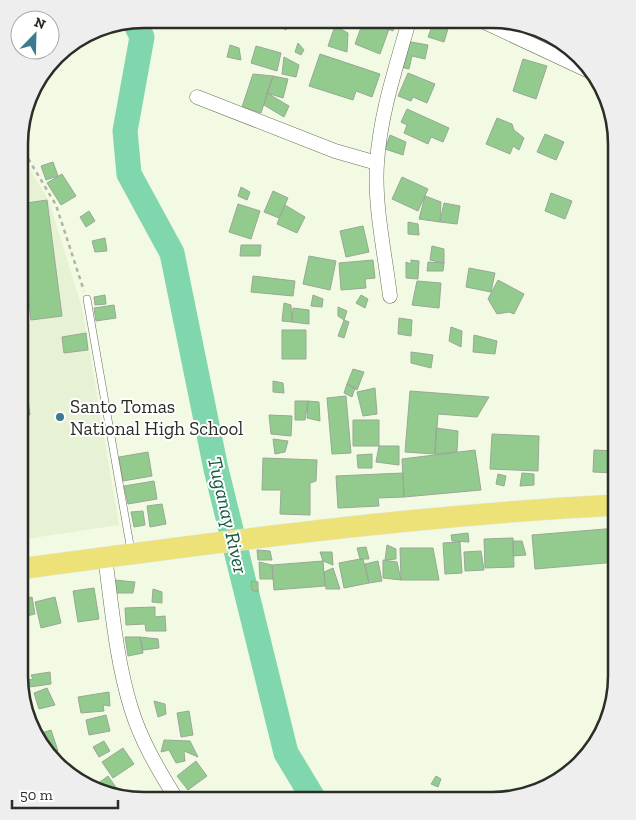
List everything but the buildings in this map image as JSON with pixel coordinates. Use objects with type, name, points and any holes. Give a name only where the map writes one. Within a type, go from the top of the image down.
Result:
[{"type":"main road","points":[[28,568],[266,536],[475,514],[608,506]]},
{"type":"street","points":[[390,296],[377,188],[377,163],[398,59],[407,28]]},
{"type":"street","points":[[506,28],[528,35],[576,63]]},
{"type":"street","points":[[197,98],[335,150],[377,163]]},
{"type":"street","points":[[105,557],[119,661],[131,709],[150,755],[172,792]]},
{"type":"lane","points":[[86,300],[131,554]]},
{"type":"path","points":[[28,158],[56,205],[86,300]]},
{"type":"shaded area","name":"Santo Tomas National High School","points":[[28,166],[49,201],[82,308],[119,525],[28,539]]},
{"type":"waterway","name":"Tuganay River","points":[[138,28],[142,37],[125,131],[129,174],[172,253],[216,469],[286,753],[310,792]]},
{"type":"place","name":"Santo Tomas National High School","points":[[60,417]]}]
